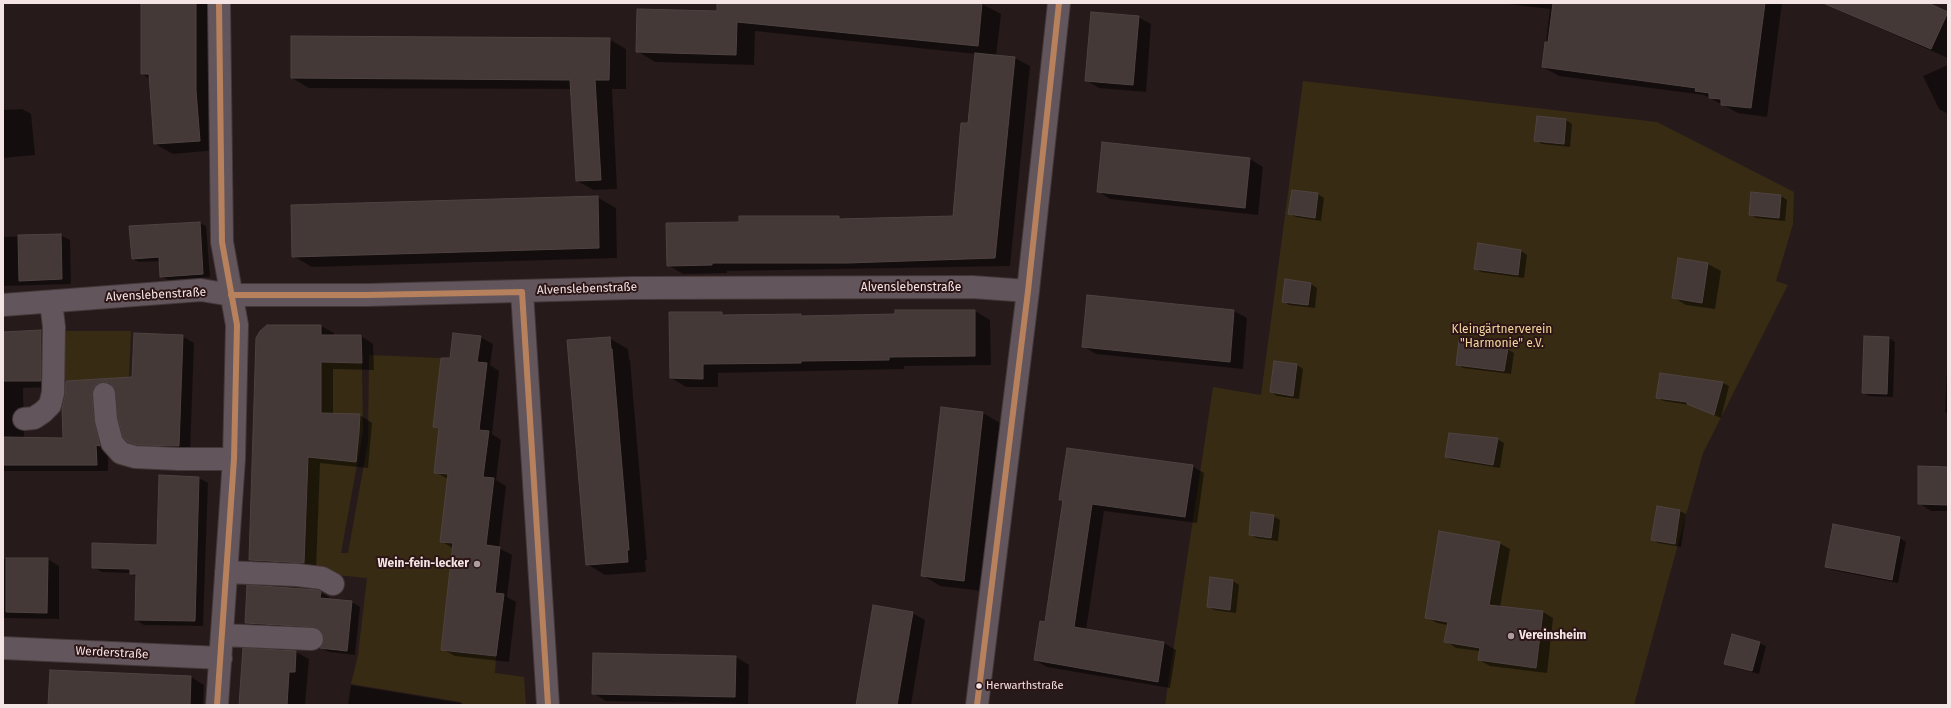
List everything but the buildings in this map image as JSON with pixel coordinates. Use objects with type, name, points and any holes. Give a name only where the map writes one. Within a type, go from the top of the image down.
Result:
[{"type":"street","points":[[217,705],[234,459],[237,324],[222,242],[219,3]]},
{"type":"street","points":[[977,705],[1028,291],[1059,3]]},
{"type":"street","name":"Alvenslebenstraße","points":[[3,305],[201,290],[231,295],[367,295],[632,288],[972,288],[1028,291]]},
{"type":"street","points":[[522,292],[548,705]]},
{"type":"street","points":[[24,420],[34,418],[43,412],[50,405],[53,393],[54,341],[51,302]]},
{"type":"street","points":[[104,394],[106,420],[112,442],[121,453],[135,457],[234,459]]},
{"type":"street","points":[[226,572],[322,578],[333,584]]},
{"type":"street","points":[[222,635],[312,639]]},
{"type":"street","name":"Werderstraße","points":[[3,648],[221,658]]},
{"type":"green space","name":"Kleingärtnerverein \"Harmonie\" e.V.","points":[[1303,81],[1657,122],[1794,192],[1793,224],[1776,281],[1788,285],[1703,453],[1634,705],[1165,705],[1213,387],[1261,395]]},
{"type":"green space","points":[[59,331],[131,331],[129,378],[60,381]]},
{"type":"green space","points":[[369,355],[441,358],[433,427],[439,428],[434,472],[448,474],[440,542],[453,543],[441,649],[496,656],[495,673],[524,677],[526,705],[461,705],[461,702],[351,684],[358,655],[367,578],[295,571],[306,495],[309,433],[309,370],[321,370],[321,363],[362,363],[363,432],[341,553],[348,553],[368,442]]},
{"type":"transit line","points":[[217,705],[234,459],[237,325],[222,242],[219,3]]},
{"type":"transit line","points":[[977,705],[1028,291],[1059,3]]},
{"type":"transit line","points":[[231,295],[367,295],[522,292],[548,705]]},
{"type":"place","name":"Wein-fein-lecker","points":[[477,564]]},
{"type":"place","name":"Vereinsheim","points":[[1511,636]]},
{"type":"place","name":"Herwarthstraße","points":[[979,686]]}]
